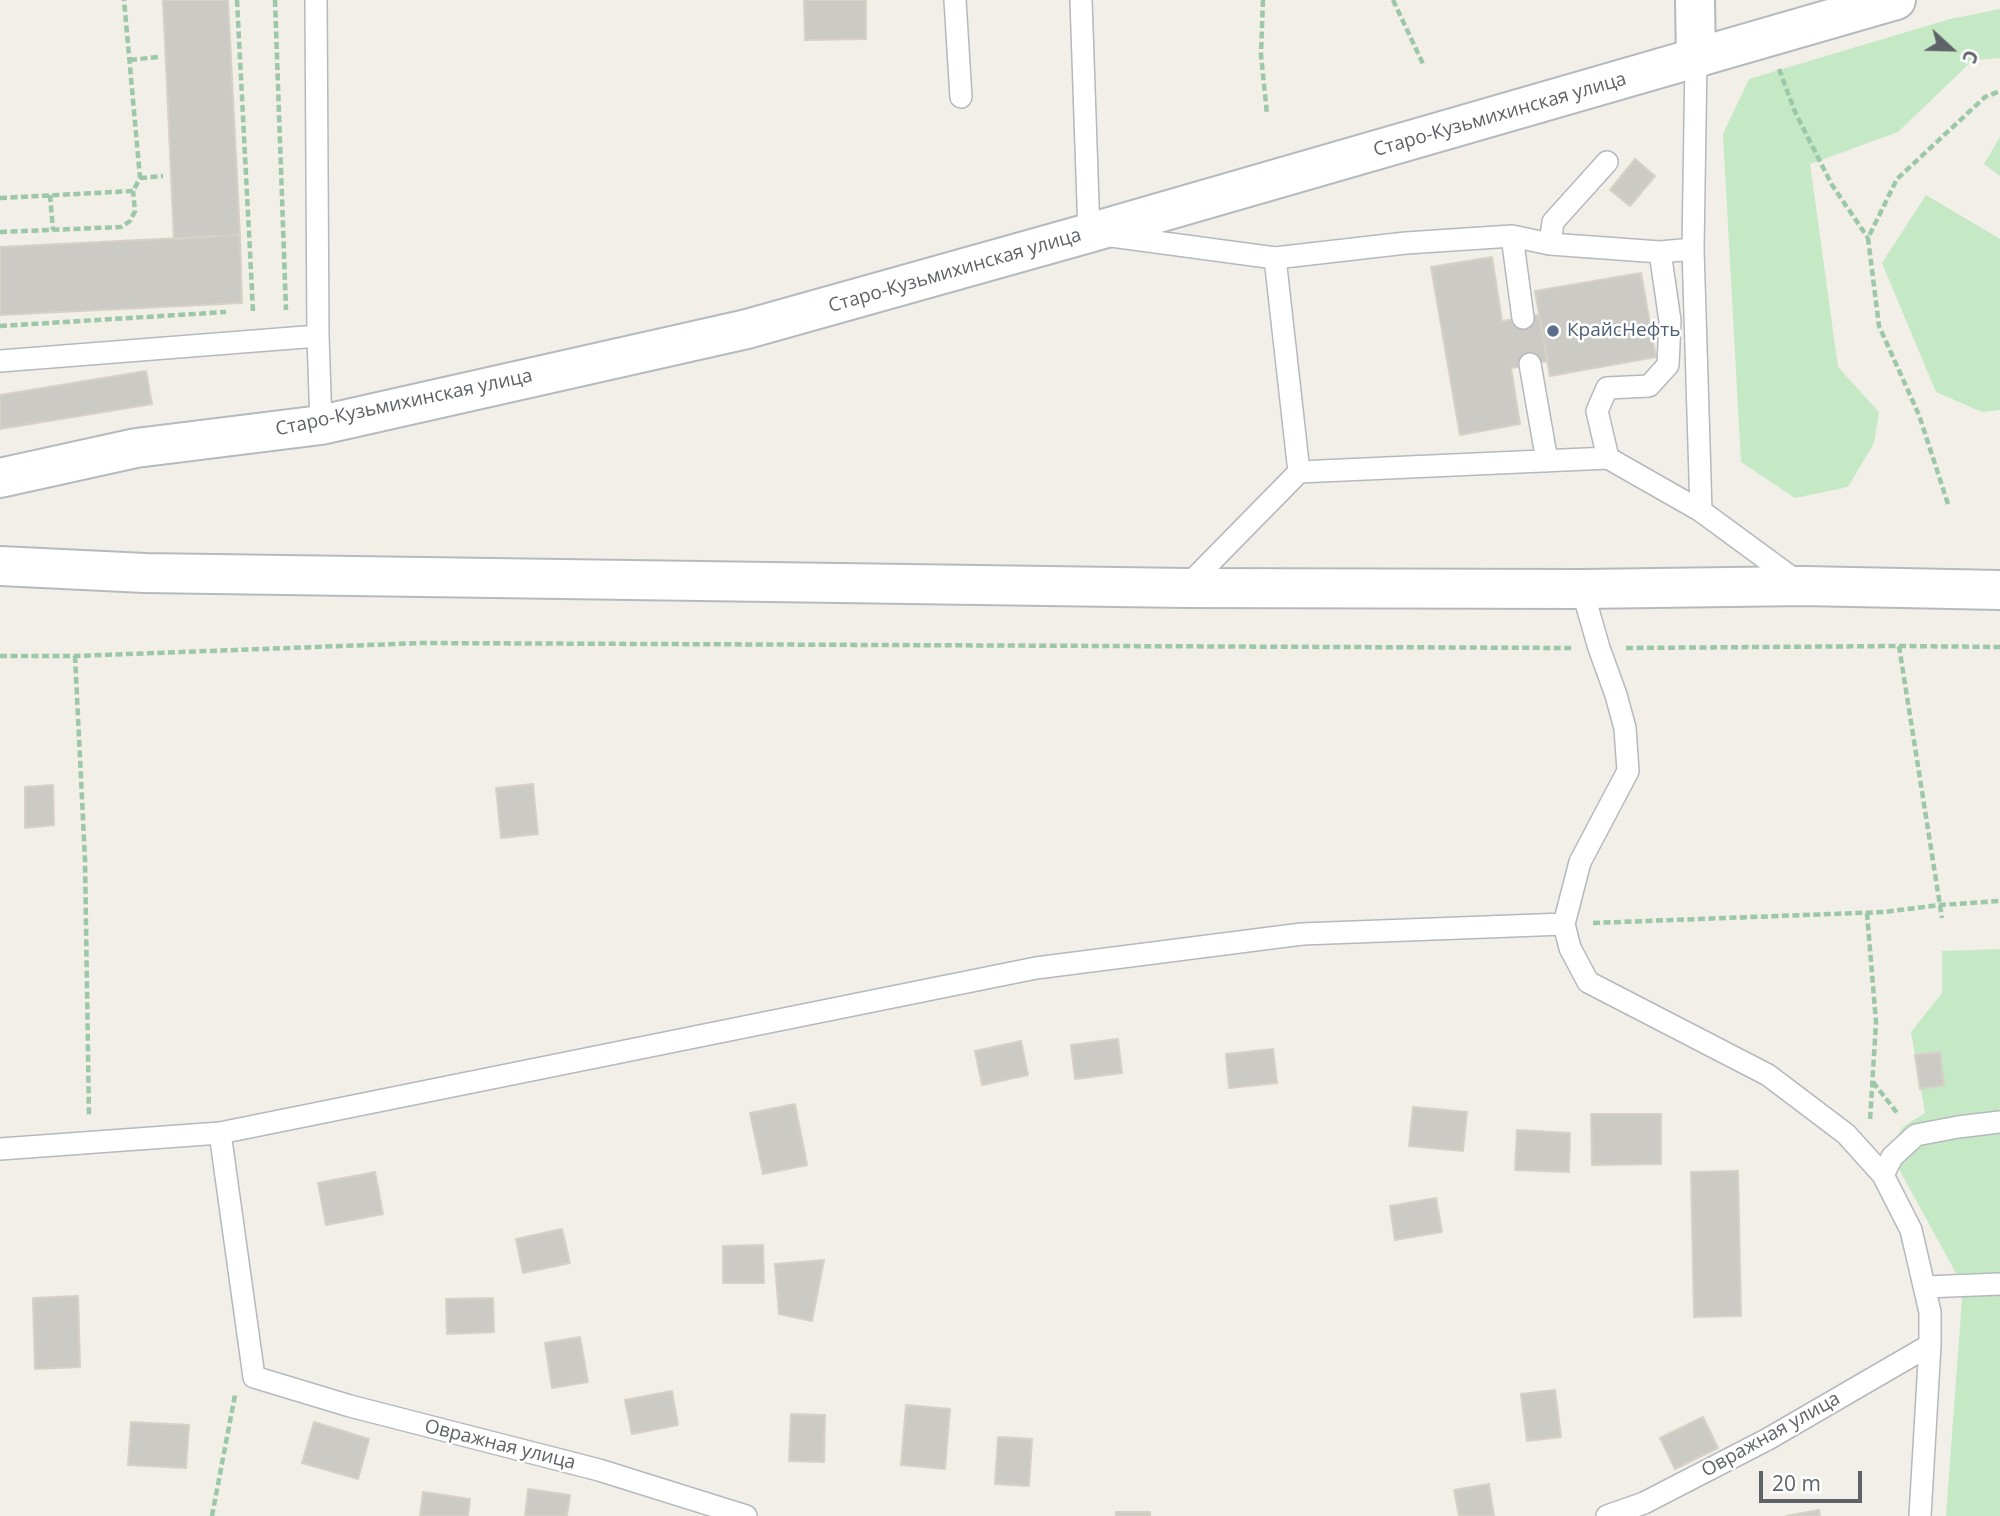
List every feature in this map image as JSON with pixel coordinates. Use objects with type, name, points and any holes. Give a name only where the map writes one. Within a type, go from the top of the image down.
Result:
[{"type":"street","points":[[1695,0],[1696,59]]},
{"type":"street","name":"Старо-Кузьмихинская улица","points":[[0,478],[136,448],[321,425],[747,329],[1896,0]]},
{"type":"street","points":[[0,566],[145,573],[1186,588],[1583,589],[1804,586],[2000,590]]},
{"type":"lane","points":[[316,0],[321,425]]},
{"type":"lane","points":[[955,0],[961,97]]},
{"type":"lane","points":[[1081,0],[1089,233],[1275,258],[1406,243],[1512,236],[1550,244],[1660,252],[1693,249]]},
{"type":"lane","points":[[1696,59],[1693,249],[1701,511]]},
{"type":"lane","points":[[1550,244],[1553,222],[1607,162]]},
{"type":"lane","points":[[1512,236],[1523,318]]},
{"type":"lane","points":[[1608,458],[1597,411],[1607,388],[1649,386],[1668,365],[1670,321],[1660,252]]},
{"type":"lane","points":[[1275,258],[1299,472]]},
{"type":"lane","points":[[0,361],[318,336]]},
{"type":"lane","points":[[1531,364],[1547,461]]},
{"type":"lane","points":[[1186,588],[1299,472],[1608,458],[1701,511],[1804,586]]},
{"type":"lane","points":[[1583,589],[1625,728],[1628,771],[1580,862],[1564,924],[1570,948],[1588,982],[1768,1075],[1846,1134],[1883,1175],[1912,1230],[1930,1312],[1920,1516]]},
{"type":"lane","points":[[0,1149],[220,1133],[1036,968],[1302,934],[1564,924]]},
{"type":"lane","points":[[1883,1175],[1892,1157],[1916,1135],[2000,1122]]},
{"type":"lane","points":[[220,1133],[254,1377]]},
{"type":"lane","points":[[1925,1287],[2000,1284]]},
{"type":"lane","name":"Овражная улица","points":[[1607,1516],[1644,1503],[1768,1439],[1930,1345]]},
{"type":"lane","name":"Овражная улица","points":[[254,1377],[351,1406],[599,1470],[746,1516]]},
{"type":"path","points":[[0,232],[121,227],[130,221],[135,211],[133,191],[140,178],[124,0]]},
{"type":"path","points":[[237,0],[253,311],[264,310]]},
{"type":"path","points":[[275,0],[288,338]]},
{"type":"path","points":[[1264,0],[1261,55],[1267,114]]},
{"type":"path","points":[[1393,0],[1424,66]]},
{"type":"path","points":[[130,60],[158,57]]},
{"type":"path","points":[[1775,58],[1795,112],[1832,185],[1868,238],[1879,326],[1919,415],[1948,504]]},
{"type":"path","points":[[1868,238],[1897,179],[1985,97],[2000,91]]},
{"type":"path","points":[[140,178],[163,176]]},
{"type":"path","points":[[0,198],[133,191]]},
{"type":"path","points":[[50,195],[53,230]]},
{"type":"path","points":[[275,309],[286,307]]},
{"type":"path","points":[[0,326],[226,312]]},
{"type":"path","points":[[0,656],[75,656],[422,643],[2000,648]]},
{"type":"path","points":[[1899,646],[1942,918]]},
{"type":"path","points":[[75,656],[85,860],[89,1142]]},
{"type":"path","points":[[1564,924],[1867,913],[2000,901]]},
{"type":"path","points":[[1867,913],[1876,1022],[1868,1158]]},
{"type":"path","points":[[1872,1082],[1916,1135]]},
{"type":"path","points":[[212,1516],[237,1384],[254,1377]]},
{"type":"green space","points":[[2000,9],[2000,58],[1973,60],[1898,132],[1810,164],[1838,367],[1879,412],[1874,443],[1848,487],[1795,498],[1741,462],[1723,134],[1749,79],[1950,19]]},
{"type":"green space","points":[[2000,137],[2000,176],[1984,164]]},
{"type":"green space","points":[[1926,195],[2000,239],[2000,410],[1982,412],[1936,392],[1882,263]]},
{"type":"green space","points":[[2000,949],[2000,1516],[1946,1516],[1963,1286],[1888,1149],[1904,1126],[1925,1113],[1911,1032],[1942,993],[1942,951]]},
{"type":"building","points":[[163,0],[228,0],[240,235],[174,239]]},
{"type":"building","points":[[804,0],[866,0],[866,39],[805,40]]},
{"type":"building","points":[[1635,159],[1655,176],[1630,206],[1610,190]]},
{"type":"building","points":[[240,235],[242,303],[0,315],[0,247]]},
{"type":"building","points":[[1492,257],[1502,321],[1539,315],[1548,361],[1511,368],[1520,424],[1460,435],[1431,267]]},
{"type":"building","points":[[1641,273],[1656,357],[1550,376],[1535,291]]},
{"type":"building","points":[[146,371],[152,404],[0,429],[0,395]]},
{"type":"building","points":[[533,784],[538,834],[501,838],[496,788]]},
{"type":"building","points":[[53,785],[54,825],[25,828],[25,787]]},
{"type":"building","points":[[1118,1039],[1122,1073],[1075,1079],[1071,1045]]},
{"type":"building","points":[[1021,1041],[1028,1075],[982,1085],[975,1051]]},
{"type":"building","points":[[1273,1049],[1277,1083],[1229,1088],[1226,1054]]},
{"type":"building","points":[[1940,1052],[1944,1085],[1920,1089],[1915,1055]]},
{"type":"building","points":[[795,1104],[807,1165],[763,1174],[750,1113]]},
{"type":"building","points":[[1413,1107],[1467,1112],[1463,1151],[1409,1146]]},
{"type":"building","points":[[1591,1114],[1661,1114],[1661,1164],[1592,1165]]},
{"type":"building","points":[[1517,1130],[1570,1133],[1569,1172],[1515,1170]]},
{"type":"building","points":[[1738,1171],[1741,1316],[1694,1317],[1691,1172]]},
{"type":"building","points":[[375,1172],[383,1214],[326,1225],[318,1183]]},
{"type":"building","points":[[1436,1198],[1442,1232],[1395,1240],[1390,1206]]},
{"type":"building","points":[[562,1229],[570,1263],[523,1273],[516,1239]]},
{"type":"building","points":[[763,1245],[764,1283],[723,1283],[723,1246]]},
{"type":"building","points":[[824,1260],[812,1321],[779,1314],[775,1264]]},
{"type":"building","points":[[78,1296],[80,1367],[35,1369],[33,1298]]},
{"type":"building","points":[[493,1298],[494,1332],[447,1334],[446,1299]]},
{"type":"building","points":[[580,1337],[588,1382],[552,1388],[545,1343]]},
{"type":"building","points":[[1555,1390],[1561,1437],[1527,1441],[1521,1394]]},
{"type":"building","points":[[672,1391],[678,1425],[632,1434],[625,1400]]},
{"type":"building","points":[[906,1405],[950,1409],[945,1469],[901,1465]]},
{"type":"building","points":[[791,1414],[825,1415],[824,1462],[789,1461]]},
{"type":"building","points":[[1703,1417],[1718,1448],[1675,1469],[1660,1438]]},
{"type":"building","points":[[131,1422],[189,1425],[186,1468],[128,1465]]},
{"type":"building","points":[[314,1422],[369,1439],[358,1479],[302,1463]]},
{"type":"building","points":[[998,1437],[1032,1439],[1029,1486],[995,1484]]},
{"type":"building","points":[[1489,1484],[1494,1516],[1459,1516],[1454,1490]]},
{"type":"building","points":[[528,1489],[570,1495],[567,1516],[525,1516]]},
{"type":"building","points":[[423,1492],[470,1499],[468,1516],[420,1516]]},
{"type":"building","points":[[1819,1510],[1820,1516],[1786,1516]]},
{"type":"building","points":[[1116,1512],[1150,1512],[1150,1516],[1116,1516]]},
{"type":"place","name":"КрайсНефть","points":[[1553,331]]}]
